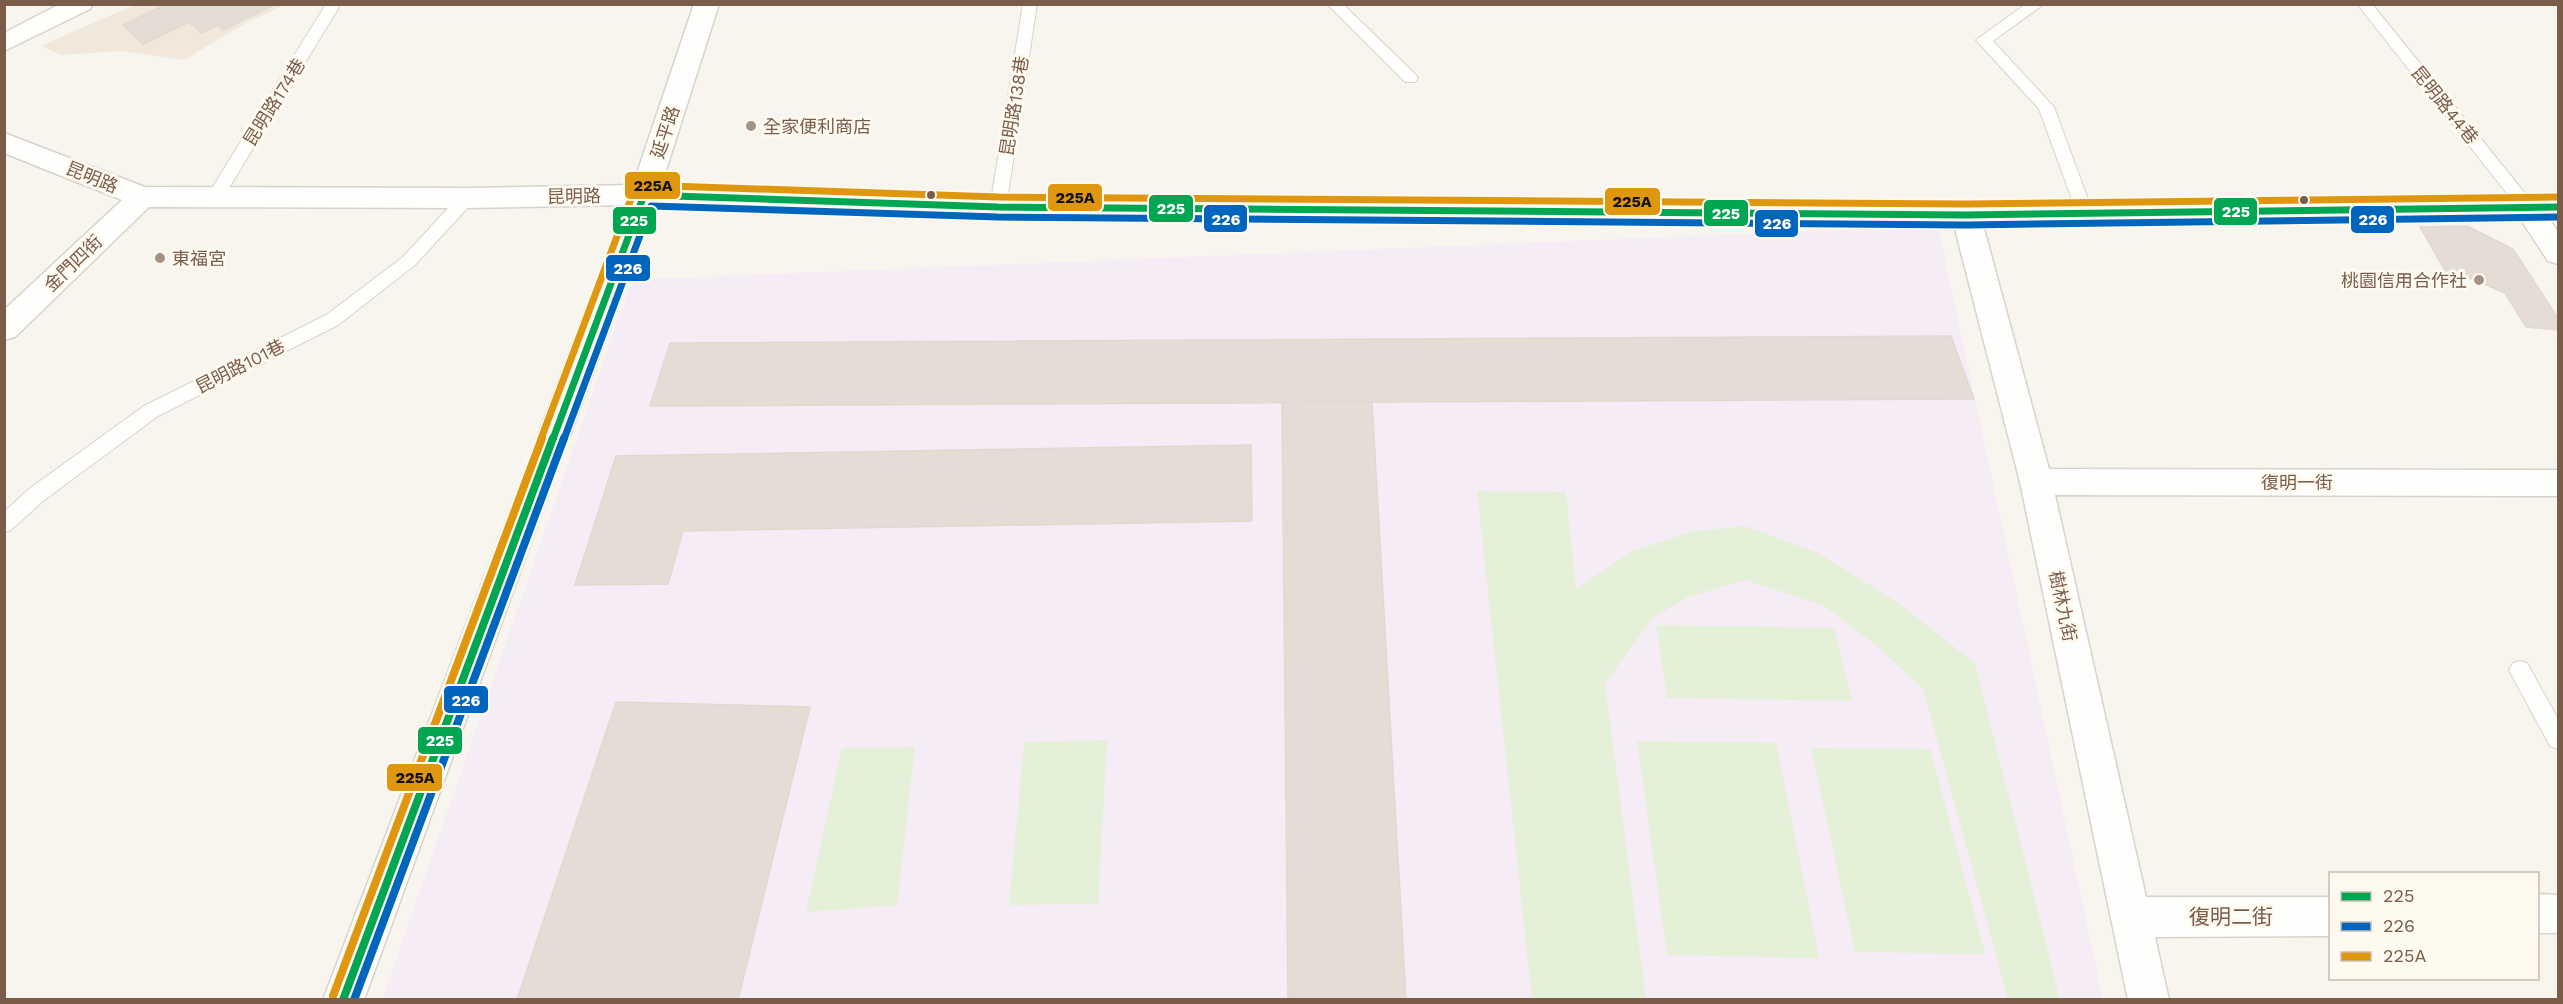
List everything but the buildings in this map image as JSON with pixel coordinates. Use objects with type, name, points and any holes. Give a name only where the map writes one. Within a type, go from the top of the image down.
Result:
[{"type":"street","points":[[4,43],[81,4]]},
{"type":"street","name":"延平路","points":[[343,999],[644,195],[707,4]]},
{"type":"street","name":"昆明路","points":[[4,142],[142,197],[467,198],[644,195],[998,207],[1966,215],[2559,207]]},
{"type":"street","name":"金門四街","points":[[4,329],[142,197]]},
{"type":"street","points":[[2526,206],[2559,254]]},
{"type":"street","name":"樹林九街","points":[[1966,215],[2036,482],[2149,999]]},
{"type":"street","name":"復明一街","points":[[2036,482],[2559,483]]},
{"type":"street","points":[[2539,914],[2559,914]]},
{"type":"street","name":"復明二街","points":[[2131,917],[2329,916]]},
{"type":"lane","name":"昆明路138巷","points":[[998,207],[1030,4]]},
{"type":"lane","points":[[1335,4],[1410,78]]},
{"type":"lane","points":[[2037,4],[1984,40],[2046,107],[2085,213]]},
{"type":"lane","name":"昆明路44巷","points":[[2364,4],[2526,206]]},
{"type":"lane","name":"昆明路174巷","points":[[215,197],[332,7]]},
{"type":"lane","name":"昆明路101巷","points":[[4,524],[36,495],[151,411],[332,320],[409,261],[467,198]]},
{"type":"lane","points":[[2520,670],[2559,739]]},
{"type":"shaded area","points":[[134,5],[284,5],[246,23],[184,60],[121,51],[61,55],[41,46]]},
{"type":"shaded area","points":[[1938,226],[2103,999],[382,1000],[632,280]]},
{"type":"green space","points":[[1477,491],[1566,492],[1576,589],[1631,552],[1690,532],[1745,526],[1818,553],[1897,602],[1975,663],[2060,999],[2008,999],[1923,689],[1877,646],[1823,605],[1745,580],[1688,597],[1652,618],[1605,684],[1646,999],[1532,999]]},
{"type":"green space","points":[[1656,625],[1834,628],[1852,701],[1667,698]]},
{"type":"green space","points":[[1107,740],[1098,904],[1009,905],[1024,742]]},
{"type":"green space","points":[[1637,741],[1776,743],[1819,958],[1667,955]]},
{"type":"green space","points":[[915,747],[897,905],[806,912],[842,748]]},
{"type":"green space","points":[[1811,748],[1930,749],[1985,954],[1855,952]]},
{"type":"transit line","name":"225A","points":[[333,996],[634,191],[640,185],[998,197],[1966,204],[2558,197]]},
{"type":"transit line","name":"225","points":[[343,1000],[644,195],[998,207],[1966,215],[2558,207]]},
{"type":"transit line","name":"226","points":[[354,1000],[651,206],[998,217],[1966,225],[2558,217]]},
{"type":"place","name":"全家便利商店","points":[[751,126]]},
{"type":"place","name":"東福宮","points":[[160,258]]},
{"type":"place","name":"桃園信用合作社","points":[[2479,280]]}]
